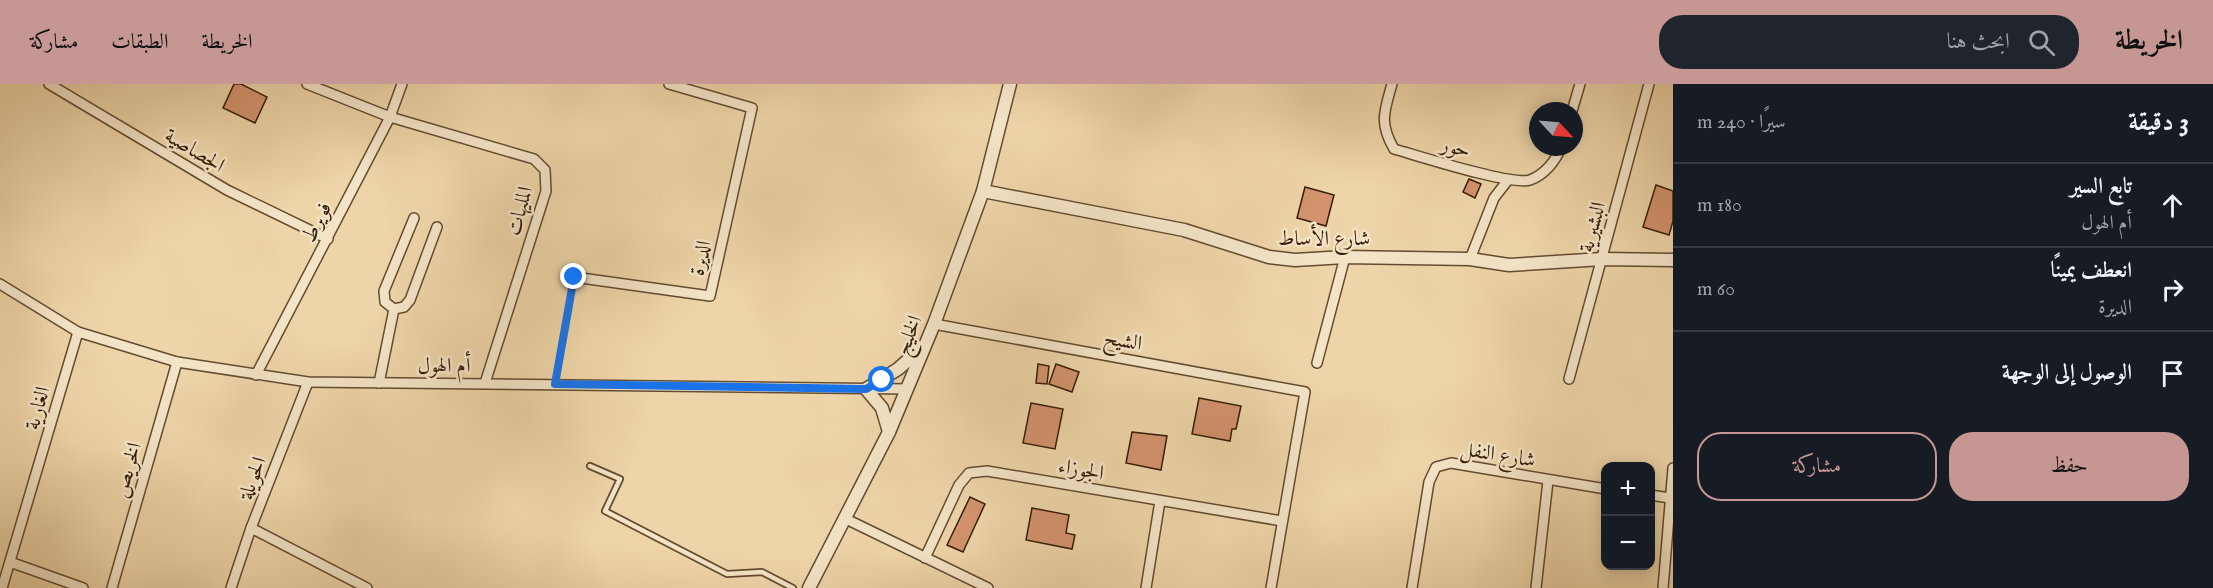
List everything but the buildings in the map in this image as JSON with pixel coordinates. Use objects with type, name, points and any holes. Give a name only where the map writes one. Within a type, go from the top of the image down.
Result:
[{"type":"street","name":"الجصاصية","points":[[49,84],[227,190],[328,239]]},
{"type":"street","name":"المليهات","points":[[307,84],[390,117],[534,159],[545,170],[546,191],[485,383]]},
{"type":"street","name":"فويرط","points":[[256,375],[390,117],[402,84]]},
{"type":"street","name":"الديرة","points":[[574,277],[710,296],[752,108],[669,84]]},
{"type":"street","name":"الخليج","points":[[809,588],[889,432],[934,324],[983,191],[1010,84]]},
{"type":"street","name":"حور","points":[[1392,84],[1383,118],[1385,134],[1394,149],[1508,180],[1528,181],[1543,173],[1557,156]]},
{"type":"street","points":[[1575,102],[1580,84]]},
{"type":"street","name":"البشيرية","points":[[1569,379],[1649,84]]},
{"type":"street","points":[[1470,259],[1494,198],[1508,180]]},
{"type":"street","name":"شارع الأساط","points":[[983,191],[1184,230],[1269,257],[1295,260],[1345,257],[1470,259],[1509,265],[1602,259],[1673,260]]},
{"type":"street","points":[[414,218],[384,291],[385,302],[394,309],[404,307],[410,300],[437,227]]},
{"type":"street","points":[[1317,363],[1345,257]]},
{"type":"street","name":"أم الهول","points":[[0,284],[78,332],[177,362],[308,382],[908,389]]},
{"type":"street","points":[[379,383],[394,309]]},
{"type":"street","name":"الشيح","points":[[934,324],[1305,392],[1282,521]]},
{"type":"street","name":"الغارية","points":[[2,588],[78,332]]},
{"type":"street","points":[[889,432],[882,408],[866,389],[898,369],[926,344]]},
{"type":"street","name":"الخريص","points":[[112,588],[177,362]]},
{"type":"street","name":"الحويلة","points":[[231,588],[251,528],[308,382]]},
{"type":"street","name":"شارع النفل","points":[[1412,588],[1429,482],[1436,467],[1451,463],[1601,488]]},
{"type":"street","points":[[1663,588],[1673,468]]},
{"type":"street","name":"الجوزاء","points":[[925,558],[959,485],[969,473],[987,471],[1282,521]]},
{"type":"street","points":[[1536,588],[1548,481]]},
{"type":"street","points":[[1655,496],[1670,498]]},
{"type":"street","points":[[1146,588],[1160,501]]},
{"type":"street","points":[[844,518],[988,588]]},
{"type":"street","points":[[1270,588],[1282,521]]},
{"type":"street","points":[[251,528],[367,588]]},
{"type":"street","points":[[10,562],[83,588]]},
{"type":"lane","points":[[590,466],[620,479],[605,511],[727,574],[762,572],[793,588]]},
{"type":"path","points":[[555,384],[574,277]]},
{"type":"route","points":[[574,277],[555,384],[866,389],[882,380]]}]
